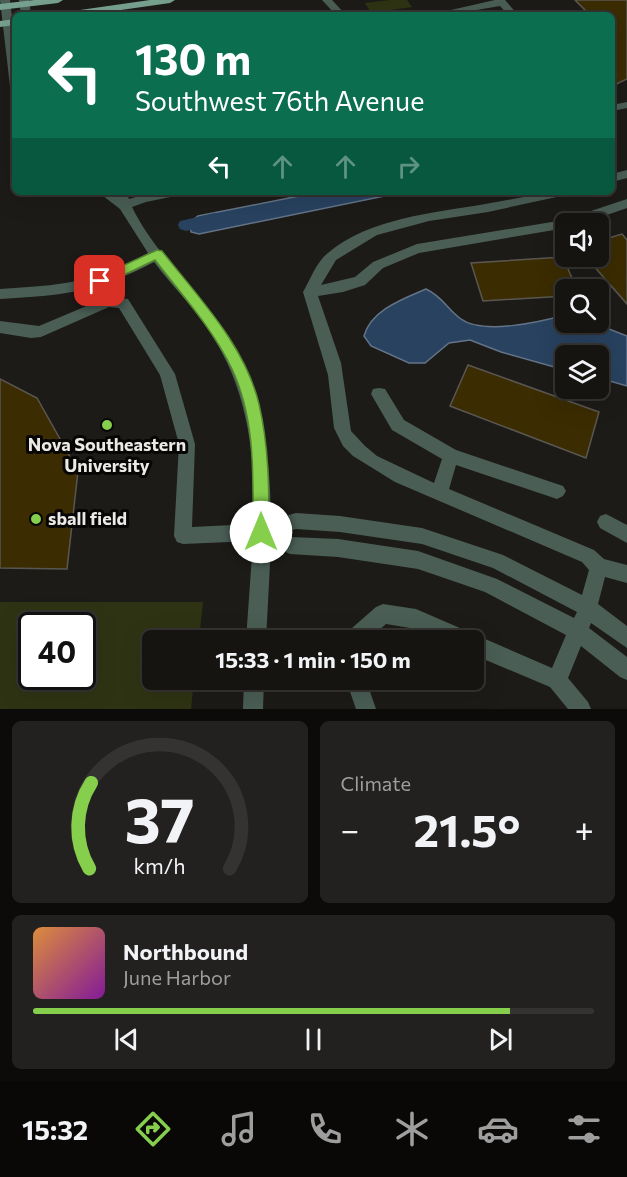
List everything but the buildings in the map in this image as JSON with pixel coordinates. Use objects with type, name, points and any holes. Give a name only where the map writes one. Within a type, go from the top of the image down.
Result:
[{"type":"main road","points":[[4,5],[25,6],[58,0]]},
{"type":"main road","points":[[87,12],[170,0]]},
{"type":"street","points":[[327,0],[337,9]]},
{"type":"street","points":[[447,12],[501,1]]},
{"type":"street","points":[[4,5],[12,62]]},
{"type":"street","points":[[108,195],[123,206],[157,254],[217,330],[230,351],[246,387],[256,421],[261,464],[261,532],[256,630]]},
{"type":"street","points":[[121,195],[123,206]]},
{"type":"street","points":[[123,206],[143,198],[160,195]]},
{"type":"street","points":[[547,195],[488,208],[429,217],[373,232],[331,257],[310,292],[316,314],[330,345],[339,389],[339,421],[350,442],[369,459],[439,492],[588,556],[599,567],[627,574]]},
{"type":"street","points":[[598,213],[627,203]]},
{"type":"street","points":[[310,292],[343,287],[360,281],[378,265],[417,249],[555,226]]},
{"type":"street","points":[[0,294],[83,287],[120,273],[157,254]]},
{"type":"street","points":[[0,327],[31,332],[41,331],[108,302],[123,303],[167,375],[188,444],[183,536],[261,532],[296,521],[340,524],[422,536],[497,561],[588,608],[627,638]]},
{"type":"street","points":[[380,394],[398,425],[451,456],[557,491]]},
{"type":"street","points":[[439,492],[451,456]]},
{"type":"street","points":[[606,522],[627,535]]},
{"type":"street","points":[[261,532],[290,545],[338,548],[418,560],[490,585],[578,631],[627,670]]},
{"type":"street","points":[[556,680],[588,608],[599,567]]},
{"type":"street","points":[[365,630],[383,614],[416,619],[442,630]]},
{"type":"street","points":[[484,649],[556,680],[581,709]]},
{"type":"street","points":[[253,709],[254,690]]},
{"type":"street","points":[[359,690],[366,709]]},
{"type":"green space","points":[[407,0],[412,7],[370,12],[365,3]]},
{"type":"green space","points":[[0,602],[203,602],[200,630],[142,630],[142,690],[193,690],[191,709],[0,709]]},
{"type":"water","points":[[304,195],[389,195],[199,234],[191,232],[190,222],[198,216]]},
{"type":"water","points":[[426,289],[437,296],[461,319],[471,324],[512,326],[555,318],[555,333],[609,333],[609,329],[627,336],[627,386],[609,381],[609,345],[555,345],[555,367],[501,352],[470,340],[449,343],[425,363],[409,363],[371,346],[364,336],[373,319],[389,306]]},
{"type":"waterway","points":[[186,225],[215,219]]},
{"type":"place","name":"Nova Southeastern University","points":[[107,425]]},
{"type":"place","name":"sball field","points":[[36,519]]},
{"type":"route","points":[[100,281],[157,254],[217,330],[239,369],[256,421],[262,484],[261,532]]}]
